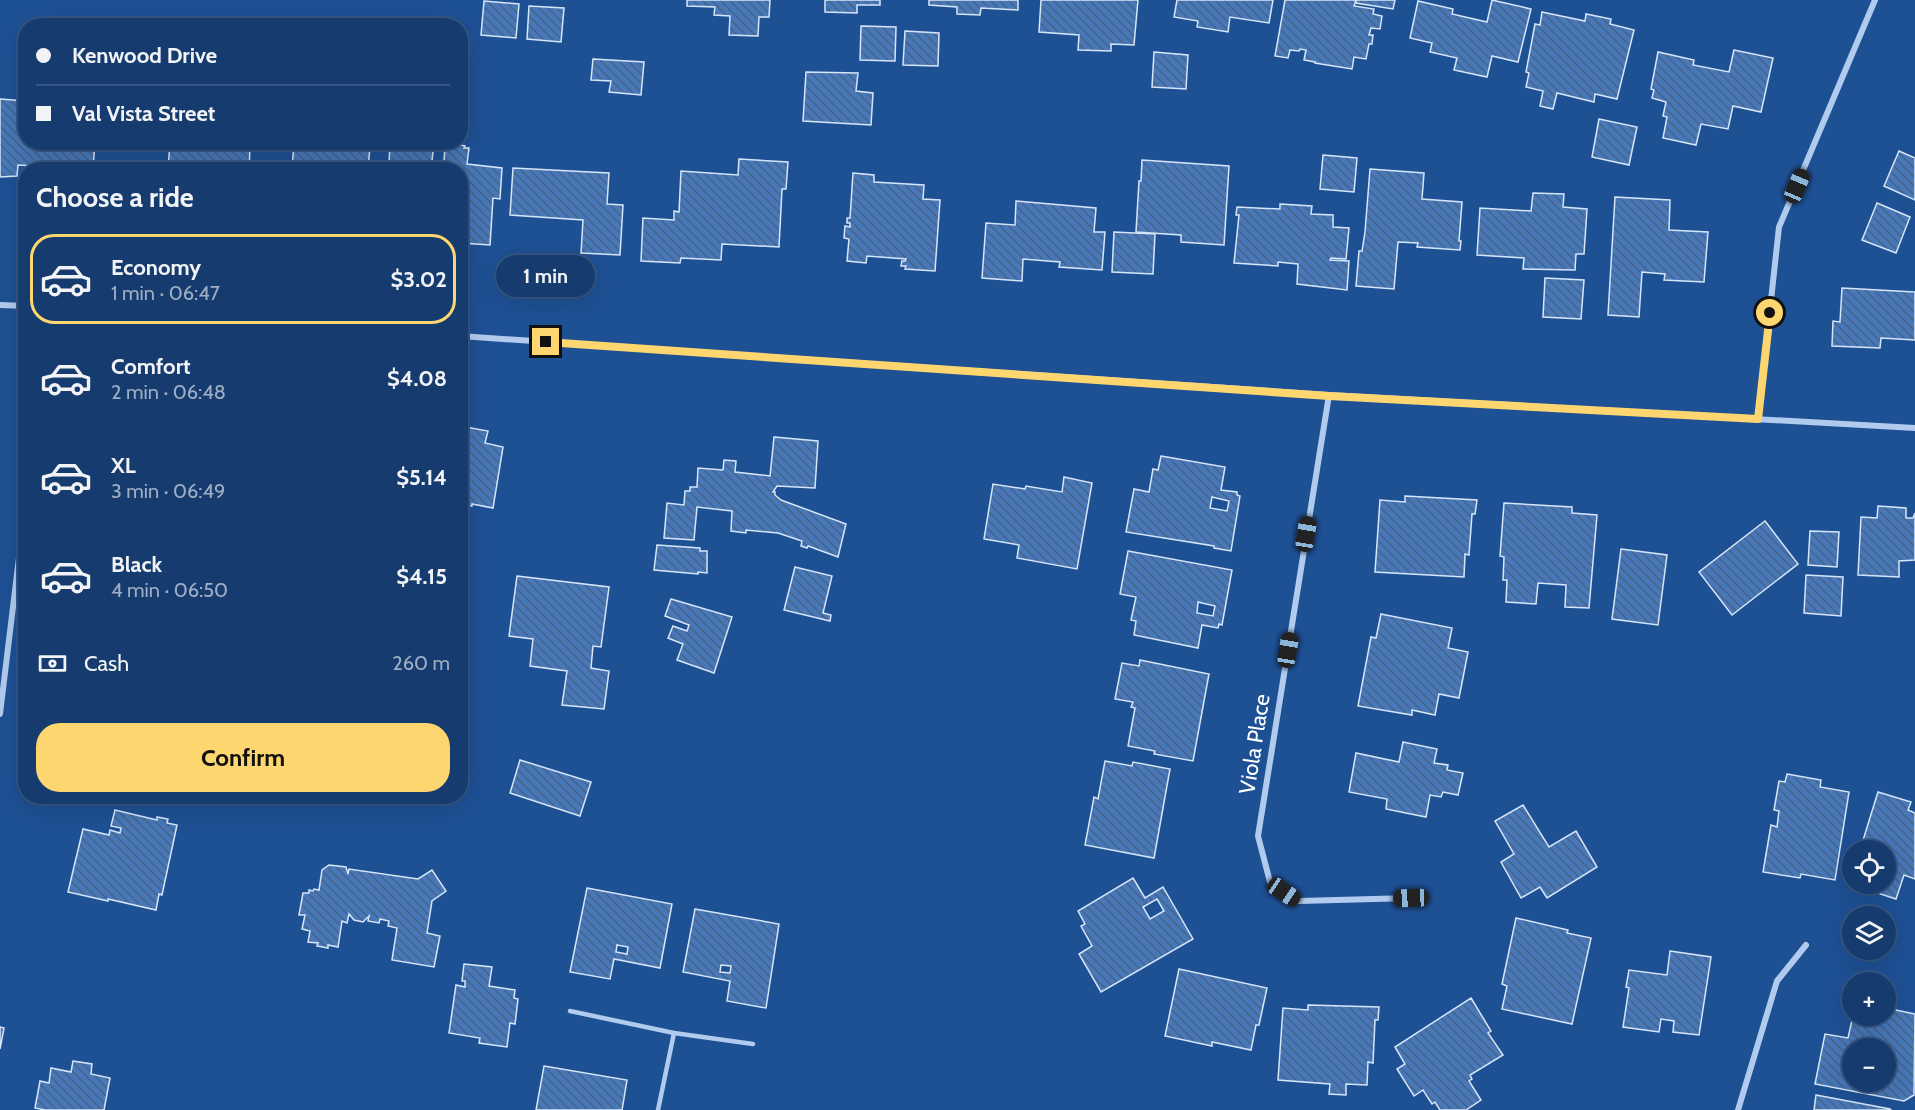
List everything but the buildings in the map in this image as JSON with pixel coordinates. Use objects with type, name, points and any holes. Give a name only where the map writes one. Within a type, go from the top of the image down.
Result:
[{"type":"street","points":[[1758,419],[1779,227],[1875,0]]},
{"type":"street","points":[[0,305],[18,306]]},
{"type":"street","points":[[468,337],[1329,396],[1915,428]]},
{"type":"street","name":"Viola Place","points":[[1329,396],[1258,836],[1270,882],[1299,901],[1411,898]]},
{"type":"street","points":[[0,714],[18,566]]},
{"type":"street","points":[[1738,1110],[1777,981],[1806,945]]},
{"type":"lane","points":[[570,1011],[674,1033],[753,1044]]},
{"type":"lane","points":[[658,1110],[674,1033]]},
{"type":"route","points":[[546,342],[1329,396],[1758,419],[1770,313]]}]
